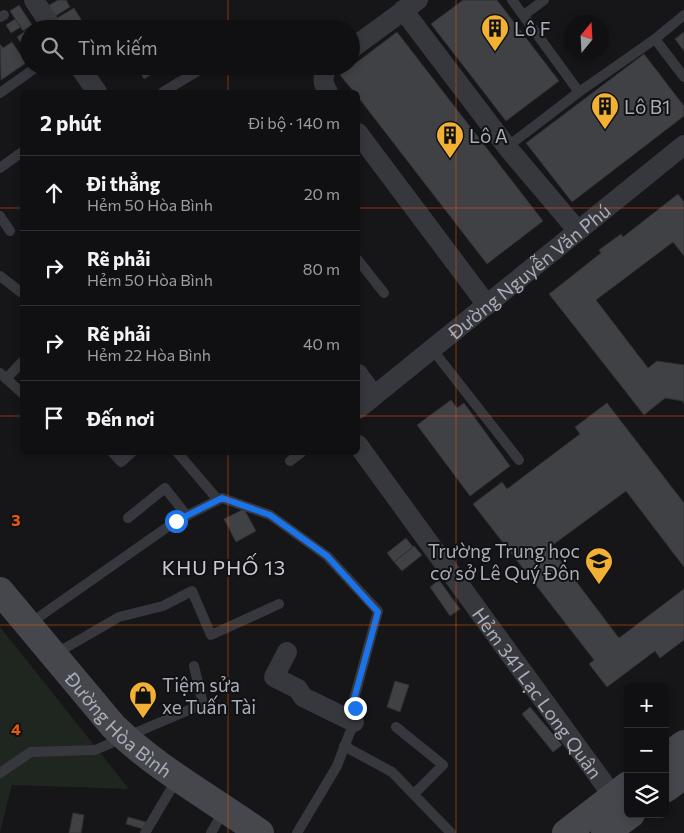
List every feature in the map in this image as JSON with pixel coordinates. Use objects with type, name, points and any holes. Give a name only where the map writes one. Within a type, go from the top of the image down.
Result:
[{"type":"main road","name":"Đường Hòa Bình","points":[[0,591],[125,738],[177,778],[260,833]]},
{"type":"main road","points":[[669,755],[684,744]]},
{"type":"main road","points":[[669,786],[684,776]]},
{"type":"main road","points":[[566,833],[624,799]]},
{"type":"main road","points":[[605,833],[624,799]]},
{"type":"street","points":[[34,0],[48,20]]},
{"type":"street","points":[[360,42],[410,5],[507,147],[578,231]]},
{"type":"street","points":[[85,75],[96,90]]},
{"type":"street","points":[[323,75],[323,84],[327,90]]},
{"type":"street","points":[[360,136],[487,305]]},
{"type":"street","name":"Đường Nguyễn Văn Phú","points":[[374,396],[684,145]]},
{"type":"street","points":[[360,377],[374,396],[360,407]]},
{"type":"street","name":"Hẻm 341 Lạc Long Quân","points":[[360,448],[624,799]]},
{"type":"street","points":[[287,652],[274,677],[298,689],[303,697],[354,722]]},
{"type":"lane","points":[[512,0],[579,92]]},
{"type":"lane","points":[[524,15],[544,0]]},
{"type":"lane","points":[[507,147],[579,92],[655,39],[684,15]]},
{"type":"lane","points":[[655,39],[684,77]]},
{"type":"lane","points":[[2,89],[24,75]]},
{"type":"lane","points":[[166,90],[191,75]]},
{"type":"lane","points":[[0,168],[20,153]]},
{"type":"lane","points":[[0,216],[10,231]]},
{"type":"lane","points":[[360,263],[384,293]]},
{"type":"lane","points":[[0,276],[19,290]]},
{"type":"lane","points":[[432,349],[518,460]]},
{"type":"lane","points":[[20,363],[3,376],[20,391]]},
{"type":"lane","points":[[115,455],[121,462],[129,455]]},
{"type":"lane","points":[[180,455],[218,500]]},
{"type":"lane","points":[[290,460],[298,455]]},
{"type":"lane","points":[[128,518],[164,488],[187,516]]},
{"type":"lane","points":[[28,624],[176,521],[222,498],[270,515],[327,556],[364,594],[378,612],[354,699],[354,722],[337,766],[297,833]]},
{"type":"lane","points":[[55,655],[119,617],[163,606],[192,591],[212,635],[279,604]]},
{"type":"lane","points":[[0,773],[31,752],[95,750],[203,704],[194,666]]},
{"type":"lane","points":[[396,727],[443,764],[414,794]]},
{"type":"lane","points":[[344,746],[392,772],[451,833]]},
{"type":"lane","points":[[145,833],[177,778]]},
{"type":"lane","points":[[211,833],[224,809]]},
{"type":"shaded area","points":[[0,627],[129,789],[12,785],[0,832]]},
{"type":"building","points":[[58,0],[66,0],[70,7],[49,20],[43,9]]},
{"type":"building","name":"Lô F","points":[[463,0],[497,0],[559,81],[506,121],[431,24]]},
{"type":"building","points":[[19,5],[29,20],[20,20],[20,26],[10,11]]},
{"type":"building","points":[[74,8],[81,20],[54,20]]},
{"type":"building","points":[[15,19],[20,28],[11,33],[6,25]]},
{"type":"building","name":"Lô A","points":[[397,32],[543,221],[487,264],[360,100],[360,90],[352,90],[340,75],[360,75],[360,60]]},
{"type":"building","points":[[684,32],[684,51],[675,39]]},
{"type":"building","points":[[12,42],[20,54],[20,67],[1,80],[0,44],[3,48]]},
{"type":"building","name":"Lô B1","points":[[644,54],[684,106],[684,116],[572,202],[526,143]]},
{"type":"building","points":[[88,75],[97,75],[90,79]]},
{"type":"building","points":[[142,75],[150,75],[144,79]]},
{"type":"building","points":[[678,194],[684,202],[684,256],[673,242],[596,300],[648,368],[657,361],[684,365],[684,403],[683,401],[665,398],[644,415],[549,294],[601,253],[599,250],[621,234],[623,237]]},
{"type":"building","points":[[451,400],[457,408],[464,403],[510,466],[470,496],[417,425]]},
{"type":"building","points":[[607,403],[684,503],[684,567],[626,491],[550,547],[619,638],[684,589],[684,640],[660,658],[655,651],[607,687],[589,664],[594,660],[473,504],[502,482],[507,489],[580,434],[575,427]]},
{"type":"building","points":[[244,509],[256,531],[236,542],[224,519]]},
{"type":"building","points":[[406,538],[413,547],[394,562],[387,553]]},
{"type":"building","points":[[414,546],[422,555],[402,571],[394,562]]},
{"type":"building","points":[[439,580],[460,609],[450,616],[430,587]]},
{"type":"building","points":[[395,681],[409,685],[400,712],[387,707]]},
{"type":"building","points":[[530,707],[562,745],[553,752],[522,714]]},
{"type":"building","points":[[73,813],[84,815],[81,833],[69,833]]},
{"type":"building","points":[[128,817],[149,823],[147,830],[126,824]]},
{"type":"place","name":"Lô F","points":[[495,52]]},
{"type":"place","name":"Lô B1","points":[[605,130]]},
{"type":"place","name":"Lô A","points":[[450,159]]},
{"type":"place","name":"Trường Trung học cơ sở Lê Quý Đôn","points":[[599,585]]},
{"type":"place","name":"Tiệm sửa xe Tuấn Tài","points":[[143,719]]},
{"type":"district","name":"KHU PHỐ 13","points":[[224,567]]},
{"type":"route","points":[[176,521],[222,498],[270,515],[327,556],[364,594],[378,612],[354,699],[355,708]]}]
